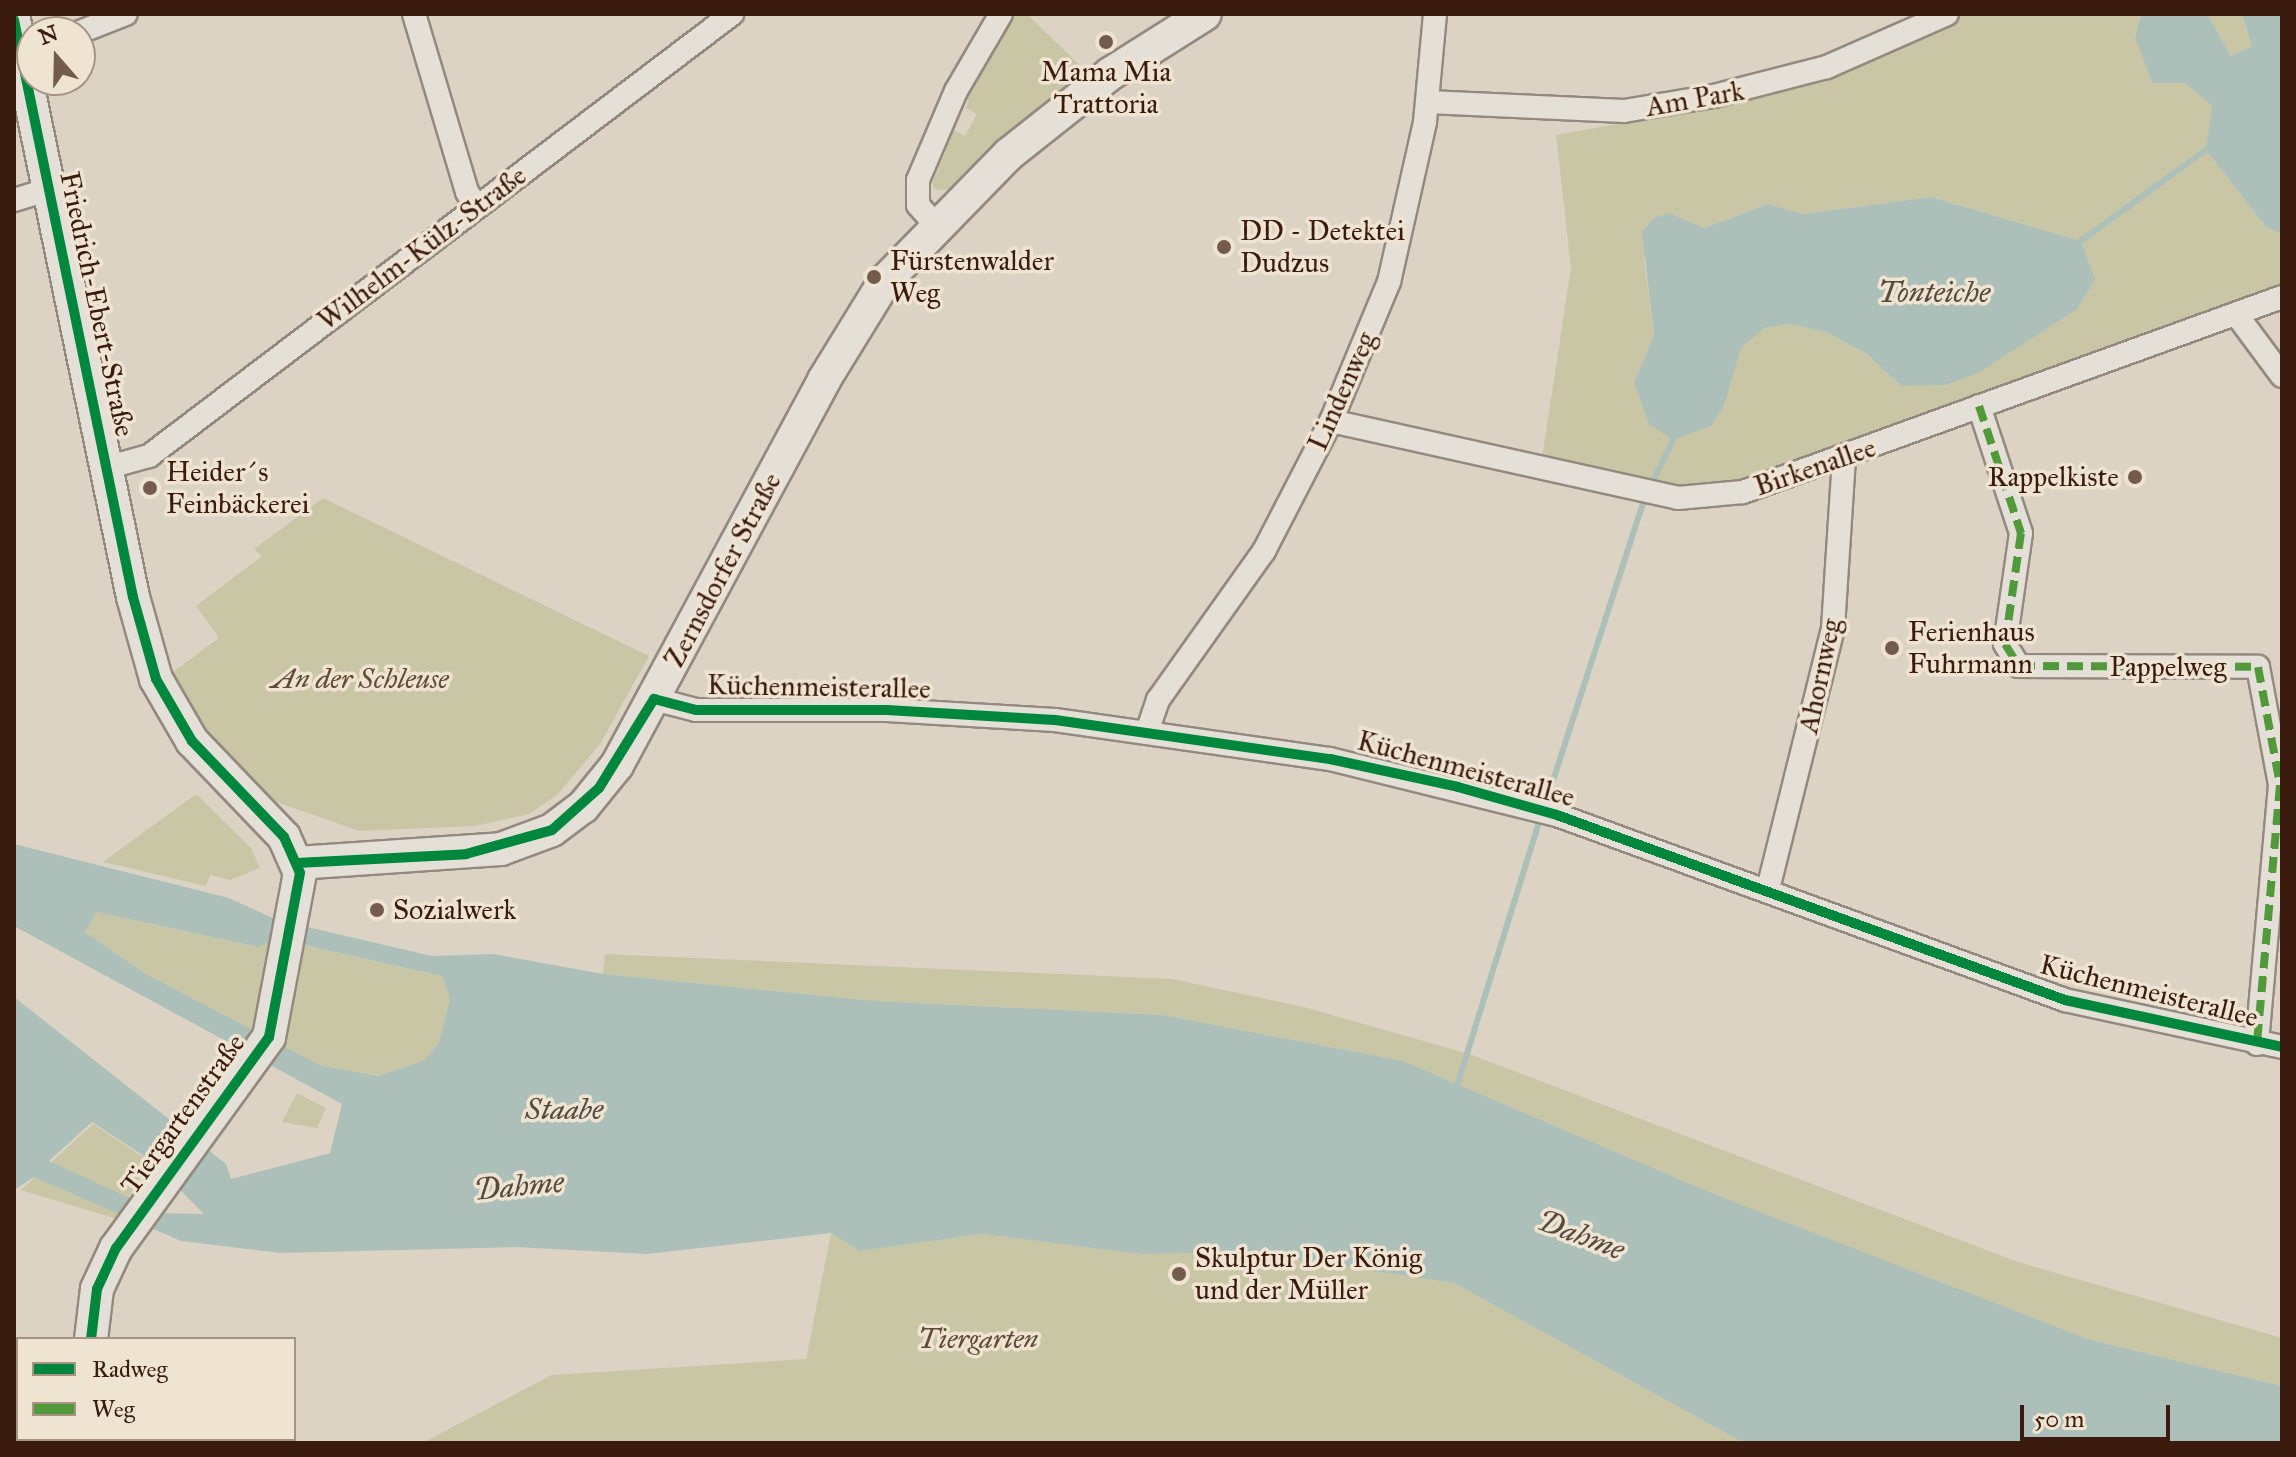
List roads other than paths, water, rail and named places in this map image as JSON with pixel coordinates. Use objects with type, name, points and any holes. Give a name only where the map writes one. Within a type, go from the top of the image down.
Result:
[{"type":"street","points":[[96,26],[126,14]]},
{"type":"street","points":[[414,14],[467,192],[477,206]]},
{"type":"street","name":"Wilhelm-Külz-Straße","points":[[106,468],[149,456],[732,14]]},
{"type":"street","points":[[935,224],[918,205],[918,180],[956,91],[1001,14]]},
{"type":"street","name":"Zernsdorfer Straße","points":[[297,863],[478,852],[552,830],[599,788],[654,699],[849,337],[885,281],[935,224],[1067,107],[1205,14]]},
{"type":"street","name":"Lindenweg","points":[[1148,729],[1158,700],[1264,551],[1331,421],[1389,282],[1428,102],[1435,14]]},
{"type":"street","name":"Am Park","points":[[1428,102],[1624,111],[1714,96],[1827,67],[1947,14]]},
{"type":"street","name":"Friedrich-Ebert-Straße","points":[[32,96],[133,597],[170,709],[219,776],[284,837],[297,863]]},
{"type":"street","points":[[14,200],[49,189]]},
{"type":"street","name":"Birkenallee","points":[[1331,421],[1678,498],[1743,492],[2282,297]]},
{"type":"street","points":[[2236,314],[2282,376]]},
{"type":"street","name":"Pappelweg","points":[[1979,406],[2021,533],[2005,644],[2019,666],[2258,667],[2280,785],[2257,1044]]},
{"type":"street","name":"Ahornweg","points":[[1768,889],[1833,628],[1844,458]]},
{"type":"street","name":"Küchenmeisterallee","points":[[654,699],[696,710],[887,710],[1148,729],[1330,759],[1557,815],[1768,889],[2065,1000],[2282,1047]]},
{"type":"street","name":"Tiergartenstraße","points":[[91,1337],[97,1289],[146,1202],[264,1046],[301,886],[297,863]]},
{"type":"water","points":[[2141,14],[2207,14],[2231,56],[2252,46],[2242,14],[2282,14],[2282,234],[2266,227],[2206,150],[2212,106],[2185,83],[2152,83],[2135,37]]},
{"type":"water","name":"Tonteiche","points":[[1931,197],[2081,241],[2095,280],[2076,310],[1978,373],[1945,385],[1901,386],[1867,354],[1826,332],[1790,324],[1764,328],[1741,348],[1724,406],[1711,426],[1673,440],[1649,424],[1634,383],[1654,335],[1642,232],[1654,218],[1669,213],[1704,228],[1768,204],[1803,214]]},
{"type":"water","name":"Staabe","points":[[14,844],[229,898],[277,920],[432,956],[493,954],[603,974],[875,1001],[1163,1015],[1403,1061],[1721,1197],[2091,1340],[2282,1386],[2282,1443],[1744,1443],[1454,1283],[1245,1252],[1140,1254],[982,1234],[860,1251],[831,1233],[647,1254],[516,1247],[281,1253],[181,1241],[34,1177],[14,1190],[14,997],[226,1164],[231,1179],[330,1153],[342,1104],[14,926]],"holes":[[[97,912],[258,947],[277,939],[442,976],[450,999],[439,1042],[425,1060],[378,1076],[320,1065],[146,974],[85,932]],[[92,1122],[150,1160],[204,1214],[162,1213],[49,1161]]]},
{"type":"waterway","points":[[2081,241],[2206,150]]},
{"type":"waterway","points":[[1650,487],[1673,440]]},
{"type":"waterway","points":[[1545,805],[1645,497]]},
{"type":"waterway","points":[[1455,1092],[1541,816]]},
{"type":"place","name":"Mama Mia Trattoria","points":[[1106,42]]},
{"type":"place","name":"DD - Detektei Dudzus","points":[[1224,247]]},
{"type":"place","name":"Fürstenwalder Weg","points":[[874,277]]},
{"type":"place","name":"Rappelkiste","points":[[2135,477]]},
{"type":"place","name":"Heider´s Feinbäckerei","points":[[150,488]]},
{"type":"place","name":"Ferienhaus Fuhrmann","points":[[1892,648]]},
{"type":"place","name":"Sozialwerk","points":[[377,910]]},
{"type":"place","name":"Skulptur Der König und der Müller","points":[[1179,1274]]},
{"type":"park label","name":"An der Schleuse","points":[[360,679]]},
{"type":"park label","name":"Tiergarten","points":[[978,1339]]},
{"type":"water label","name":"Dahme","points":[[519,1186]]},
{"type":"water label","name":"Dahme","points":[[1581,1235]]}]
